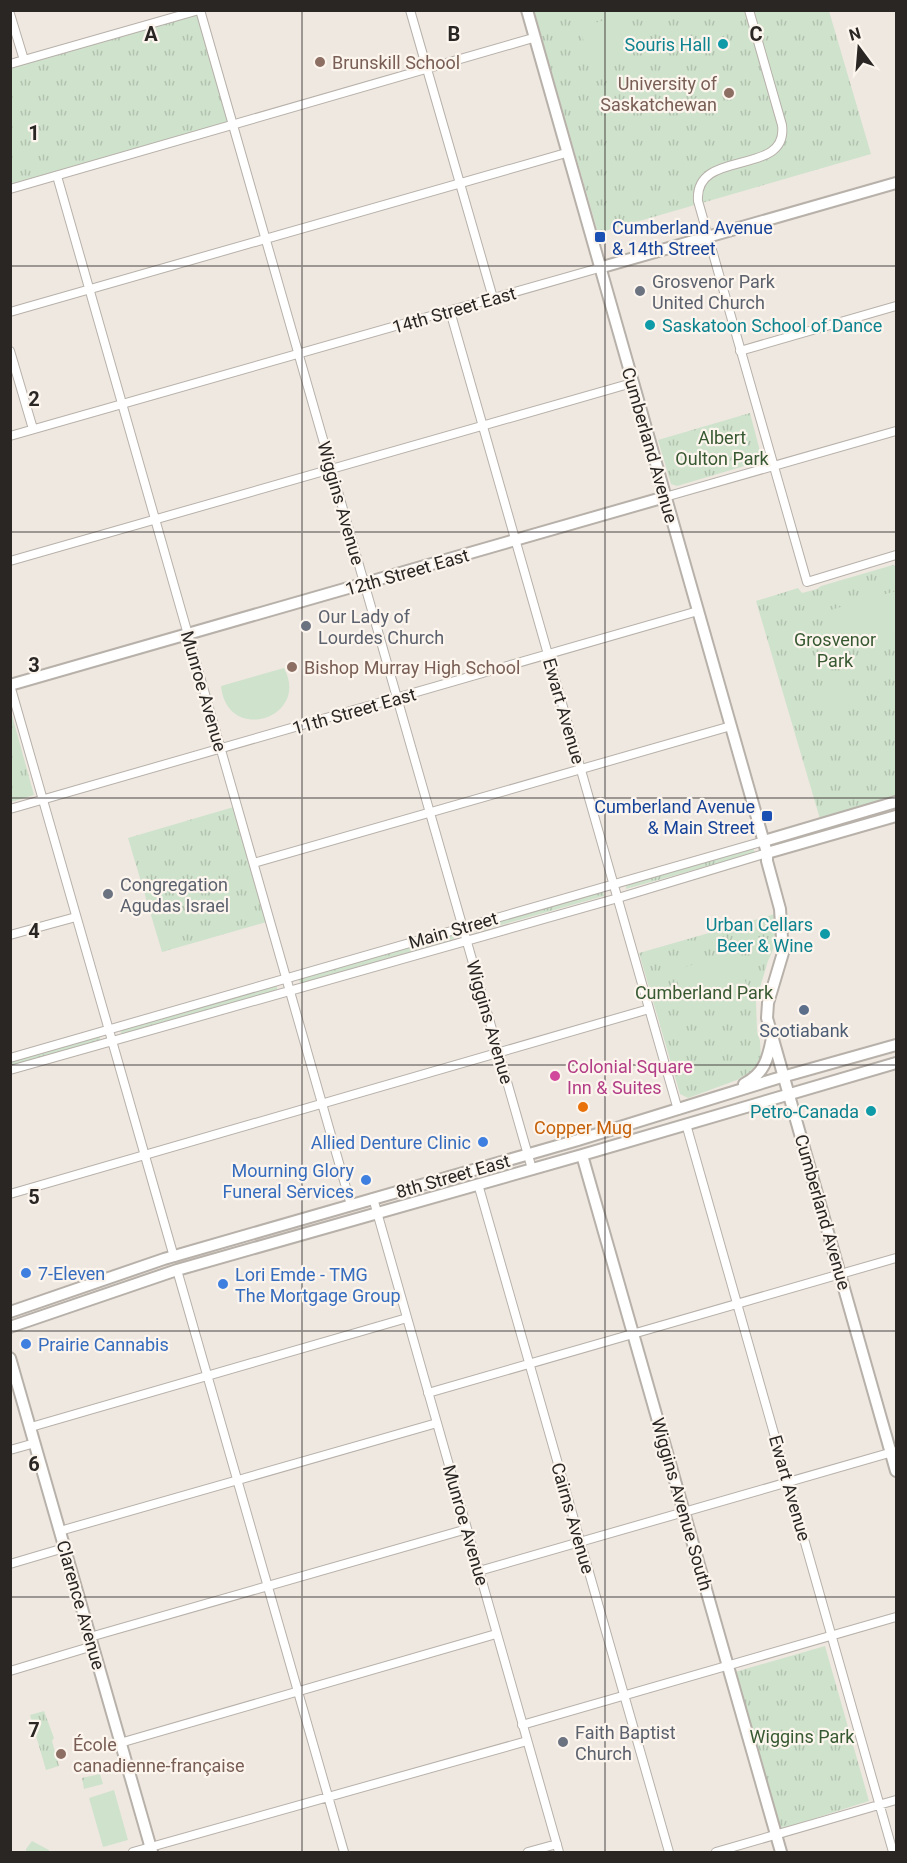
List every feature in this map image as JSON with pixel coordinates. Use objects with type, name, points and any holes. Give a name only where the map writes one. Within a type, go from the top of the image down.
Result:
[{"type":"main road","name":"Cumberland Avenue","points":[[526,10],[764,840],[767,861],[780,909],[783,953],[768,1003],[767,1018],[894,1451],[897,1471]]},
{"type":"main road","name":"14th Street East","points":[[599,268],[897,183]]},
{"type":"main road","name":"12th Street East","points":[[10,685],[665,497]]},
{"type":"main road","name":"Main Street","points":[[764,840],[897,802]]},
{"type":"main road","name":"Main Street","points":[[767,853],[897,816]]},
{"type":"main road","points":[[725,1094],[751,1080],[762,1070],[769,1056],[772,1035]]},
{"type":"main road","name":"8th Street East","points":[[10,1312],[174,1257],[678,1110],[784,1076],[897,1045]]},
{"type":"main road","name":"8th Street East","points":[[10,1327],[177,1270],[897,1063]]},
{"type":"main road","name":"Wiggins Avenue South","points":[[582,1155],[781,1852]]},
{"type":"main road","name":"Clarence Avenue","points":[[10,1358],[151,1850]]},
{"type":"street","points":[[10,64],[199,10]]},
{"type":"street","name":"Wiggins Avenue","points":[[199,10],[532,1169]]},
{"type":"street","points":[[410,10],[493,298]]},
{"type":"street","points":[[749,10],[782,124],[782,139],[769,154],[718,169],[705,179],[698,196],[708,237],[807,582],[897,555]]},
{"type":"street","points":[[10,14],[24,60]]},
{"type":"street","points":[[10,189],[533,38]]},
{"type":"street","points":[[10,312],[566,153]]},
{"type":"street","name":"Munroe Avenue","points":[[57,176],[351,1205]]},
{"type":"street","name":"14th Street East","points":[[10,436],[599,268]]},
{"type":"street","points":[[740,351],[897,306]]},
{"type":"street","name":"Ewart Avenue","points":[[450,311],[678,1110]]},
{"type":"street","points":[[10,351],[33,429]]},
{"type":"street","points":[[10,561],[632,383]]},
{"type":"street","points":[[665,497],[897,431]]},
{"type":"street","name":"11th Street East","points":[[10,809],[698,611]]},
{"type":"street","points":[[10,685],[174,1257]]},
{"type":"street","points":[[254,863],[731,726]]},
{"type":"street","name":"Main Street","points":[[10,1058],[764,840]]},
{"type":"street","name":"Main Street","points":[[10,1070],[618,898],[767,853]]},
{"type":"street","points":[[10,935],[76,917]]},
{"type":"street","points":[[10,1194],[649,1009]]},
{"type":"street","name":"Ewart Avenue","points":[[686,1124],[893,1852]]},
{"type":"street","name":"Cairns Avenue","points":[[478,1184],[669,1852]]},
{"type":"street","name":"Munroe Avenue","points":[[373,1198],[558,1848]]},
{"type":"street","points":[[428,1393],[897,1258]]},
{"type":"street","points":[[177,1270],[344,1852]]},
{"type":"street","points":[[31,1427],[407,1318]]},
{"type":"street","points":[[60,1531],[437,1423]]},
{"type":"street","points":[[10,1450],[35,1443]]},
{"type":"street","points":[[479,1571],[894,1451]]},
{"type":"street","points":[[10,1671],[91,1642],[269,1586],[467,1529]]},
{"type":"street","points":[[10,1564],[64,1548]]},
{"type":"street","points":[[522,1725],[897,1617]]},
{"type":"street","points":[[120,1743],[496,1634]]},
{"type":"street","points":[[133,1852],[151,1850],[527,1741]]},
{"type":"street","points":[[716,1852],[897,1800]]},
{"type":"street","points":[[528,1852],[558,1848]]},
{"type":"green space","points":[[199,11],[233,124],[11,188],[11,64]]},
{"type":"green space","name":"University of Saskatchewan","points":[[534,11],[829,11],[871,154],[598,233]]},
{"type":"green space","points":[[627,14],[637,48],[589,62],[580,27]]},
{"type":"green space","name":"Albert Oulton Park","points":[[750,413],[761,455],[758,462],[677,486],[671,484],[658,440]]},
{"type":"green space","name":"Grosvenor Park","points":[[896,566],[896,797],[820,819],[756,601],[798,588],[802,593]]},
{"type":"green space","points":[[896,591],[896,633],[838,651],[827,611]]},
{"type":"green space","points":[[284,668],[289,686],[286,700],[278,711],[265,718],[251,719],[237,715],[227,704],[221,686]]},
{"type":"green space","points":[[840,688],[845,703],[817,711],[813,696]]},
{"type":"green space","points":[[10,708],[34,795],[11,802],[10,802]]},
{"type":"green space","points":[[237,806],[270,921],[162,952],[128,838]]},
{"type":"green space","points":[[896,806],[896,812],[777,846],[776,842]]},
{"type":"green space","points":[[753,847],[755,853],[626,889],[626,884]]},
{"type":"green space","points":[[603,891],[604,896],[476,932],[475,928]]},
{"type":"green space","name":"Cumberland Park","points":[[775,914],[776,943],[756,1001],[761,1058],[752,1071],[737,1080],[688,1098],[680,1094],[639,953]]},
{"type":"green space","points":[[453,934],[454,939],[301,983],[298,979]]},
{"type":"green space","points":[[737,952],[747,987],[684,1005],[674,970]]},
{"type":"green space","points":[[277,985],[277,991],[121,1033],[120,1029]]},
{"type":"green space","points":[[100,1036],[100,1041],[11,1067],[11,1060]]},
{"type":"green space","name":"Wiggins Park","points":[[825,1646],[869,1801],[781,1829],[735,1672]]},
{"type":"green space","points":[[44,1711],[54,1738],[52,1741],[59,1766],[46,1770],[30,1715]]},
{"type":"green space","points":[[100,1774],[103,1784],[84,1789],[82,1778]]},
{"type":"green space","points":[[114,1790],[128,1840],[103,1847],[89,1798]]},
{"type":"green space","points":[[32,1841],[49,1852],[27,1852],[26,1849]]},
{"type":"place","name":"Souris Hall","points":[[723,44]]},
{"type":"place","name":"Brunskill School","points":[[320,62]]},
{"type":"place","name":"University of Saskatchewan","points":[[729,93]]},
{"type":"place","name":"Cumberland Avenue & 14th Street","points":[[600,237]]},
{"type":"place","name":"Grosvenor Park United Church","points":[[640,291]]},
{"type":"place","name":"Saskatoon School of Dance","points":[[650,325]]},
{"type":"place","name":"Our Lady of Lourdes Church","points":[[306,626]]},
{"type":"place","name":"Bishop Murray High School","points":[[292,667]]},
{"type":"place","name":"Cumberland Avenue & Main Street","points":[[767,816]]},
{"type":"place","name":"Congregation Agudas Israel","points":[[108,894]]},
{"type":"place","name":"Urban Cellars Beer & Wine","points":[[825,934]]},
{"type":"place","name":"Scotiabank","points":[[804,1010]]},
{"type":"place","name":"Colonial Square Inn & Suites","points":[[555,1076]]},
{"type":"place","name":"Copper Mug","points":[[583,1107]]},
{"type":"place","name":"Petro-Canada","points":[[871,1111]]},
{"type":"place","name":"Allied Denture Clinic","points":[[483,1142]]},
{"type":"place","name":"Mourning Glory Funeral Services","points":[[366,1180]]},
{"type":"place","name":"7-Eleven","points":[[26,1273]]},
{"type":"place","name":"Lori Emde - TMG The Mortgage Group","points":[[223,1284]]},
{"type":"place","name":"Prairie Cannabis","points":[[26,1344]]},
{"type":"place","name":"Faith Baptist Church","points":[[563,1742]]},
{"type":"place","name":"École canadienne-française","points":[[61,1754]]}]
